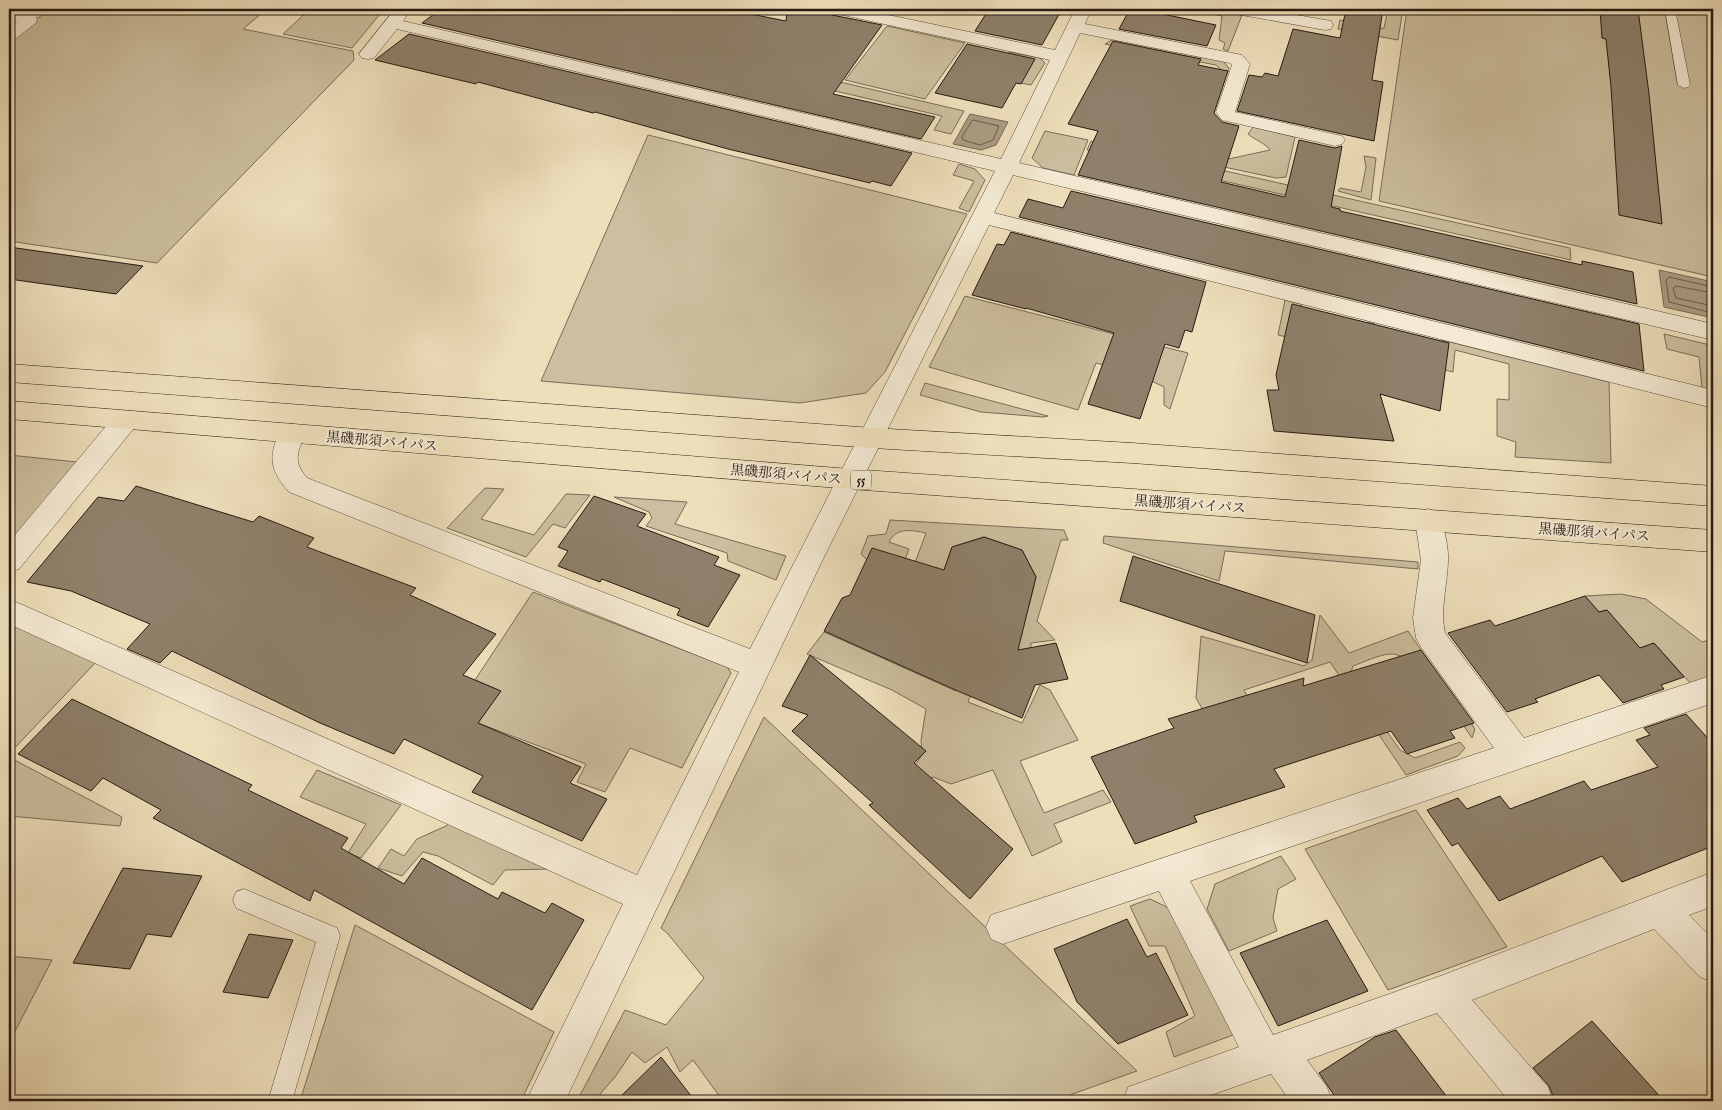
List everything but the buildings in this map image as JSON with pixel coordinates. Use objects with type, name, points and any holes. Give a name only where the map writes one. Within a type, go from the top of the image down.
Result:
[{"type":"main road","points":[[9,373],[872,438],[1132,453],[1713,496]]},
{"type":"main road","name":"黒磯那須バイパス","points":[[9,410],[850,479],[1713,541]]},
{"type":"street","points":[[838,9],[1061,58]]},
{"type":"street","points":[[1236,9],[1325,25]]},
{"type":"street","points":[[9,16],[29,19],[28,23],[9,35]]},
{"type":"street","points":[[368,54],[398,16],[1007,167],[1713,332]]},
{"type":"street","points":[[545,1101],[850,479],[984,217],[1079,18],[1236,59],[1241,64],[1225,112],[1229,116],[1335,140]]},
{"type":"street","points":[[984,217],[1713,399]]},
{"type":"street","points":[[9,561],[126,420]]},
{"type":"street","points":[[292,433],[283,459],[286,472],[298,485],[758,666]]},
{"type":"street","points":[[1428,520],[1435,560],[1427,618],[1431,638],[1517,754]]},
{"type":"street","points":[[9,611],[645,896]]},
{"type":"street","points":[[1003,928],[1713,689]]},
{"type":"street","points":[[1167,872],[1271,1054],[1312,1101]]},
{"type":"street","points":[[1142,1101],[1443,993],[1713,889]]},
{"type":"street","points":[[1658,909],[1713,964]]},
{"type":"street","points":[[1443,993],[1534,1101]]},
{"type":"lane","points":[[1670,9],[1684,85]]},
{"type":"lane","points":[[244,900],[329,936],[280,1101]]},
{"type":"shaded area","points":[[52,9],[267,9],[243,29],[353,51],[354,60],[157,263],[9,241],[9,36]]},
{"type":"shaded area","points":[[310,9],[353,9],[380,14],[352,48],[283,34]]},
{"type":"shaded area","points":[[519,9],[528,9],[964,111],[951,134],[934,130],[942,116],[511,15]]},
{"type":"shaded area","points":[[1183,9],[1211,9],[1242,15],[1228,51],[1223,49],[1225,43],[1219,40],[1222,16]]},
{"type":"shaded area","points":[[1388,9],[1403,9],[1398,40],[1338,29],[1340,20],[1379,29],[1384,28]]},
{"type":"shaded area","points":[[1407,9],[1713,9],[1713,277],[1379,201]]},
{"type":"shaded area","points":[[887,26],[965,43],[925,99],[845,80]]},
{"type":"shaded area","points":[[1114,39],[1222,60],[1229,68],[1221,89],[1214,87],[1220,69],[1216,65],[1105,44]]},
{"type":"shaded area","points":[[1009,52],[1040,58],[1045,63],[1031,85],[994,78]]},
{"type":"shaded area","points":[[1253,127],[1295,137],[1286,177],[1276,178],[1172,156],[1224,160],[1270,150],[1248,134]]},
{"type":"shaded area","points":[[1045,131],[1088,140],[1074,175],[1043,168],[1032,158]]},
{"type":"shaded area","points":[[648,135],[967,214],[885,372],[866,393],[800,403],[541,381]]},
{"type":"shaded area","points":[[1091,141],[1570,248],[1571,260],[1087,150]]},
{"type":"shaded area","points":[[1364,156],[1376,158],[1371,200],[1338,191],[1340,188],[1361,192],[1366,167]]},
{"type":"shaded area","points":[[959,164],[975,169],[985,180],[969,212],[959,208],[974,181],[953,175]]},
{"type":"shaded area","points":[[965,296],[1188,353],[1170,409],[1164,405],[1164,387],[1133,372],[1096,363],[1078,410],[929,367]]},
{"type":"shaded area","points":[[1285,300],[1301,304],[1303,316],[1317,344],[1278,335]]},
{"type":"shaded area","points":[[1367,322],[1375,324],[1373,336],[1439,355],[1442,340],[1609,382],[1611,463],[1515,457],[1516,442],[1497,436],[1497,399],[1509,400],[1509,364],[1455,350],[1453,372],[1377,350],[1357,381]]},
{"type":"shaded area","points":[[1664,334],[1706,344],[1713,349],[1713,390],[1702,388],[1699,357],[1667,349]]},
{"type":"shaded area","points":[[925,383],[1048,416],[981,412],[920,395]]},
{"type":"shaded area","points":[[9,455],[77,462],[9,547]]},
{"type":"shaded area","points":[[485,488],[504,489],[481,519],[534,535],[566,494],[590,495],[565,528],[553,524],[526,557],[447,528]]},
{"type":"shaded area","points":[[614,497],[687,502],[675,524],[786,556],[776,580],[728,561],[727,553],[646,526],[652,518],[649,512]]},
{"type":"shaded area","points":[[890,520],[1064,530],[1068,540],[1061,540],[1037,621],[1055,640],[1031,643],[1030,657],[991,644],[968,702],[1022,723],[1040,685],[1050,690],[1078,740],[1020,761],[1044,813],[1103,790],[1111,802],[1054,824],[1062,842],[1032,856],[993,770],[951,784],[933,777],[916,787],[905,780],[922,755],[921,740],[926,709],[892,690],[807,654],[824,632],[956,691],[975,651],[906,587],[926,533],[905,531],[892,537],[889,542],[909,549],[905,560],[867,560],[861,554],[868,536],[886,534]],"holes":[[[984,537],[1022,550],[1036,577],[1029,606],[992,618],[941,579],[952,547]]]},
{"type":"shaded area","points":[[1104,536],[1418,562],[1418,569],[1225,551],[1219,581],[1103,543]]},
{"type":"shaded area","points":[[533,592],[727,667],[731,673],[682,768],[630,748],[605,792],[577,782],[586,764],[478,723],[500,691],[475,680]]},
{"type":"shaded area","points":[[1621,594],[1646,599],[1702,642],[1713,639],[1713,676],[1691,684],[1654,643],[1640,648],[1607,610],[1599,612],[1585,596]]},
{"type":"shaded area","points":[[1320,615],[1349,653],[1408,631],[1475,729],[1472,738],[1436,687],[1412,663],[1400,656],[1385,655],[1353,666],[1349,678],[1400,750],[1415,758],[1460,742],[1465,748],[1458,756],[1406,775],[1330,662],[1244,690],[1256,711],[1212,726],[1196,698],[1201,636],[1304,666],[1312,660]]},
{"type":"shaded area","points":[[16,627],[97,661],[9,754],[9,634]]},
{"type":"shaded area","points":[[764,717],[1137,1071],[1053,1101],[723,1101],[693,1060],[680,1072],[667,1047],[645,1063],[632,1052],[615,1077],[594,1101],[577,1101],[625,1010],[666,1025],[704,978],[661,928]]},
{"type":"shaded area","points":[[9,757],[122,817],[120,826],[9,816]]},
{"type":"shaded area","points":[[317,770],[401,805],[361,858],[348,853],[366,824],[300,797]]},
{"type":"shaded area","points":[[1416,810],[1507,947],[1388,990],[1305,849]]},
{"type":"shaded area","points":[[453,820],[551,869],[505,870],[493,885],[438,856],[423,852],[402,876],[378,868],[391,849],[404,856],[417,839],[446,826]]},
{"type":"shaded area","points":[[1281,856],[1296,879],[1278,889],[1273,918],[1277,931],[1229,951],[1207,909],[1215,884]]},
{"type":"shaded area","points":[[1150,899],[1171,909],[1233,1035],[1174,1057],[1166,1032],[1195,1016],[1165,946],[1149,946],[1130,906]]},
{"type":"shaded area","points":[[355,925],[554,1032],[521,1101],[300,1101]]},
{"type":"shaded area","points":[[9,956],[52,960],[9,1043]]},
{"type":"water","points":[[970,114],[1008,122],[996,145],[981,150],[953,144]]},
{"type":"water","points":[[1659,270],[1713,282],[1713,318],[1664,307]]}]
